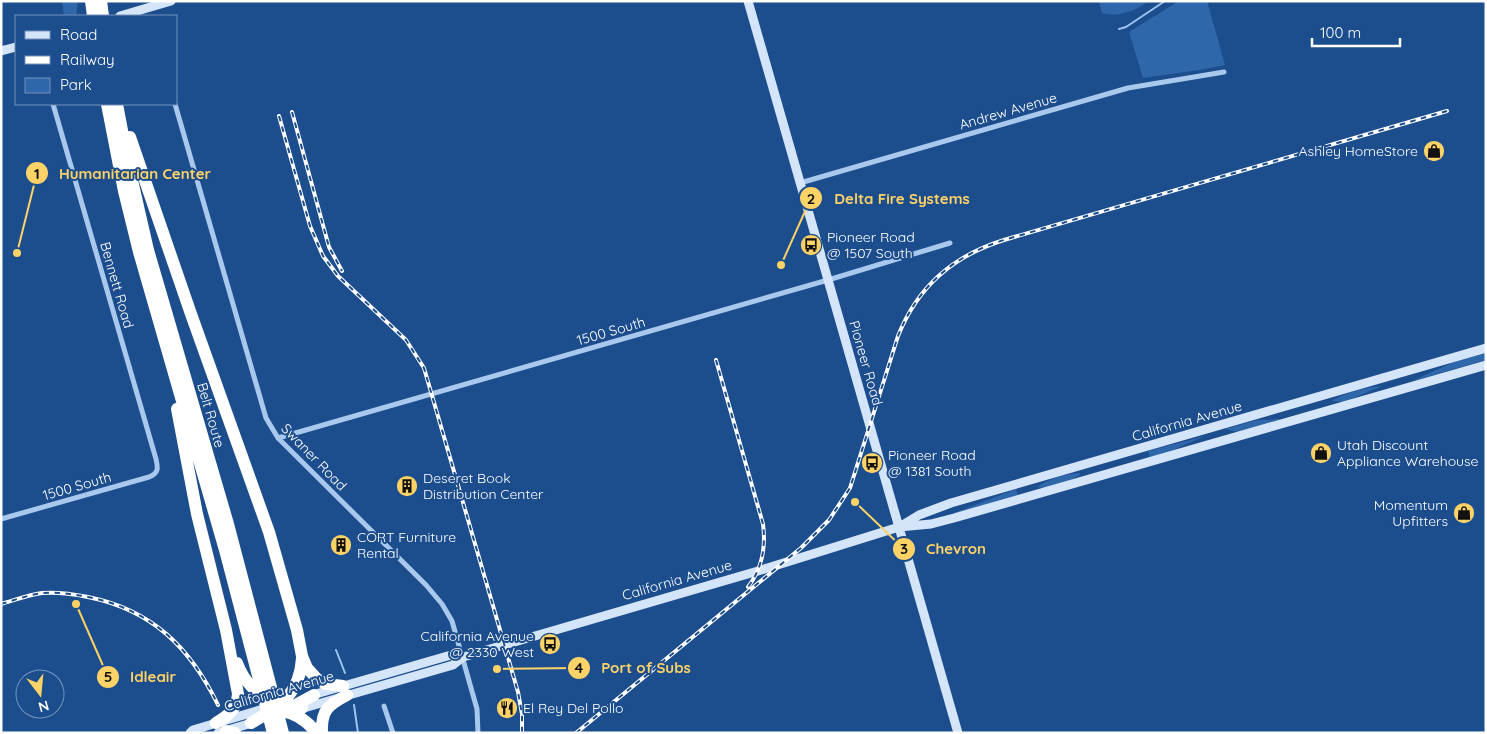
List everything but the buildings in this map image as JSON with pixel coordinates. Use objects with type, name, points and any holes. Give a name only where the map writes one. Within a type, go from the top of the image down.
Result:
[{"type":"highway","points":[[91,1],[93,15]]},
{"type":"highway","points":[[101,1],[103,15]]},
{"type":"highway","name":"Belt Route","points":[[107,105],[124,191],[165,346],[261,666],[283,733]]},
{"type":"highway","points":[[117,105],[269,532],[297,630],[302,656],[307,668],[317,679],[345,691],[324,712],[322,733]]},
{"type":"highway","name":"Belt Route","points":[[117,105],[148,250],[225,515],[261,666],[273,733]]},
{"type":"highway","points":[[165,346],[195,506],[226,630],[238,667],[246,681],[262,695],[283,710],[304,720],[317,733]]},
{"type":"highway","points":[[224,730],[238,700],[226,630]]},
{"type":"highway","points":[[266,733],[272,722],[283,710],[296,687],[302,656]]},
{"type":"highway","points":[[251,723],[283,710],[314,694]]},
{"type":"main road","points":[[127,15],[149,12],[171,1]]},
{"type":"main road","name":"Pioneer Road","points":[[748,1],[958,733]]},
{"type":"main road","points":[[1,51],[15,46]]},
{"type":"main road","name":"California Avenue","points":[[898,528],[919,515],[939,506],[1486,348]]},
{"type":"main road","name":"California Avenue","points":[[224,730],[345,691],[453,665],[463,657],[898,528],[942,521],[1486,365]]},
{"type":"main road","points":[[1400,373],[1404,388]]},
{"type":"main road","points":[[1300,402],[1305,417]]},
{"type":"main road","points":[[1214,427],[1218,442]]},
{"type":"main road","points":[[1120,454],[1125,469]]},
{"type":"main road","points":[[1089,463],[1094,478]]},
{"type":"main road","points":[[1030,480],[1034,495]]},
{"type":"main road","name":"California Avenue","points":[[314,694],[345,691]]},
{"type":"main road","name":"California Avenue","points":[[190,733],[193,730],[224,730],[251,723]]},
{"type":"street","name":"Andrew Avenue","points":[[800,183],[1128,88],[1224,72]]},
{"type":"street","name":"Bennett Road","points":[[53,105],[156,458],[157,472]]},
{"type":"street","name":"Swaner Road","points":[[175,105],[262,411],[278,438],[436,596],[452,621],[477,709],[478,733]]},
{"type":"street","name":"1500 South","points":[[278,438],[828,280],[950,243]]},
{"type":"street","name":"1500 South","points":[[1,520],[149,477],[157,472]]},
{"type":"street","points":[[384,706],[393,733]]},
{"type":"green space","points":[[62,1],[78,1],[76,15],[64,15]]},
{"type":"green space","points":[[1099,1],[1149,1],[1132,11],[1115,15],[1102,13]]},
{"type":"green space","points":[[1179,1],[1207,1],[1225,65],[1143,78],[1129,32]]},
{"type":"green space","points":[[1486,353],[1486,360],[1412,381],[1456,361]]},
{"type":"green space","points":[[1382,386],[1344,402],[1331,401],[1356,391]]},
{"type":"green space","points":[[1284,419],[1238,432],[1225,429],[1257,420]]},
{"type":"green space","points":[[1205,436],[1166,453],[1150,458],[1148,451]]},
{"type":"green space","points":[[1080,473],[1080,475],[1059,485],[1037,487],[1058,477]]},
{"type":"green space","points":[[1016,489],[1018,496],[955,515],[954,513]]},
{"type":"waterway","points":[[1119,29],[1126,27],[1165,1]]},
{"type":"waterway","points":[[336,650],[345,673]]},
{"type":"waterway","points":[[354,705],[358,733]]},
{"type":"railway","points":[[576,733],[801,548],[829,520],[850,488],[898,336],[906,318],[927,288],[953,264],[1004,240],[1447,111]]},
{"type":"railway","points":[[292,112],[329,247],[342,271]]},
{"type":"railway","points":[[279,116],[310,226],[323,256],[338,276],[406,340],[424,368],[518,692],[522,714],[522,733]]},
{"type":"railway","points":[[716,360],[763,524],[764,541],[762,557],[757,573],[748,587]]},
{"type":"railway","points":[[1,604],[37,594],[59,593],[88,597],[131,611],[166,634],[181,649],[195,665],[218,705]]},
{"type":"place","name":"Ashley HomeStore","points":[[1434,151]]},
{"type":"place","name":"Pioneer Road @ 1507 South","points":[[811,245]]},
{"type":"place","name":"Humanitarian Center","points":[[17,253]]},
{"type":"place","name":"Delta Fire Systems","points":[[781,265]]},
{"type":"place","name":"Utah Discount Appliance Warehouse","points":[[1321,453]]},
{"type":"place","name":"Pioneer Road @ 1381 South","points":[[872,463]]},
{"type":"place","name":"Deseret Book Distribution Center","points":[[407,486]]},
{"type":"place","name":"Chevron","points":[[855,502]]},
{"type":"place","name":"Momentum Upfitters","points":[[1464,513]]},
{"type":"place","name":"CORT Furniture Rental","points":[[341,545]]},
{"type":"place","name":"Idleair","points":[[76,604]]},
{"type":"place","name":"California Avenue @ 2330 West","points":[[550,644]]},
{"type":"place","name":"Port of Subs","points":[[497,669]]},
{"type":"place","name":"El Rey Del Pollo","points":[[507,708]]}]
